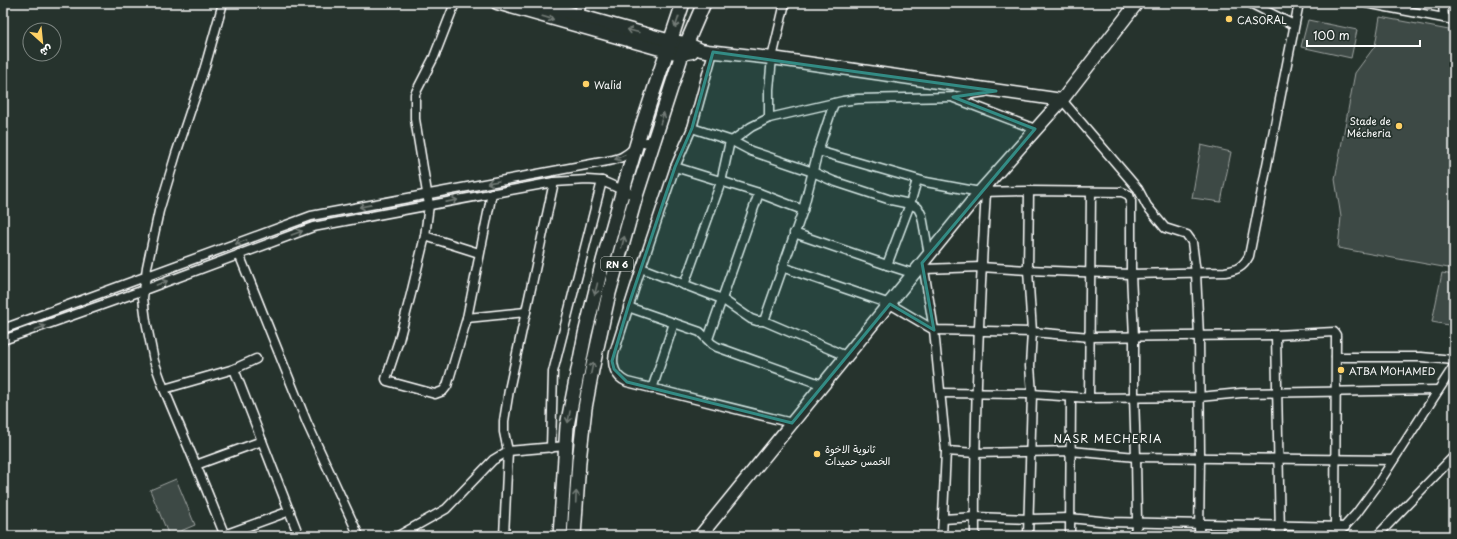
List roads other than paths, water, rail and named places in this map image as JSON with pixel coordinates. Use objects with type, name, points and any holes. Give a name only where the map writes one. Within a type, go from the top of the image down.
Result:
[{"type":"main road","points":[[497,3],[577,21],[684,49],[772,58],[1062,100]]},
{"type":"main road","points":[[534,3],[577,21]]},
{"type":"main road","name":"RN 6","points":[[560,536],[568,418],[585,334],[603,261],[623,190],[683,3]]},
{"type":"main road","name":"RN 6","points":[[574,536],[579,460],[592,370],[609,293],[636,196],[684,49],[704,3]]},
{"type":"main road","points":[[700,536],[846,356],[1035,129],[1062,100],[1137,3]]},
{"type":"street","points":[[223,3],[205,67],[158,211],[145,278],[143,298],[146,321],[154,361],[164,389],[224,536],[290,512]]},
{"type":"street","points":[[456,3],[434,57],[415,94],[415,119],[429,205],[425,236],[399,340],[386,379],[387,381],[435,394],[443,391],[447,386],[467,318],[492,193]]},
{"type":"street","points":[[577,21],[582,3]]},
{"type":"street","points":[[768,118],[772,58],[785,3]]},
{"type":"street","points":[[1250,3],[1294,25]]},
{"type":"street","points":[[794,233],[887,265],[981,266],[1028,270],[1131,274],[1196,273],[1234,270],[1241,267],[1249,256],[1299,3]]},
{"type":"street","points":[[1366,3],[1454,20]]},
{"type":"street","points":[[1443,3],[1444,18]]},
{"type":"street","points":[[707,51],[692,128],[675,167],[628,307],[612,364],[623,381],[792,424]]},
{"type":"street","points":[[684,285],[721,182],[731,141],[751,127],[768,118],[858,99],[953,97],[996,90]]},
{"type":"street","points":[[953,97],[1035,129]]},
{"type":"street","points":[[1062,100],[1138,189],[1147,206],[1160,223],[1165,228],[1187,235],[1190,238],[1193,247],[1196,273],[1199,336],[1199,536]]},
{"type":"street","points":[[764,321],[803,210],[818,151],[834,103]]},
{"type":"street","points":[[692,128],[731,141],[751,151],[813,172],[833,181],[891,200],[910,204],[918,208],[922,216],[923,265],[934,330],[946,451],[942,536]]},
{"type":"street","points":[[3,330],[311,216],[613,160],[622,157],[637,145],[645,141],[654,142]]},
{"type":"street","points":[[818,151],[917,180],[983,192],[1122,192],[1129,195],[1131,201],[1131,274],[1134,337],[1137,522],[1134,536]]},
{"type":"street","points":[[675,167],[759,193],[803,210]]},
{"type":"street","points":[[3,340],[314,227],[554,182],[587,180],[602,181],[636,196]]},
{"type":"street","points":[[887,265],[910,204],[917,180]]},
{"type":"street","points":[[551,448],[553,372],[602,181]]},
{"type":"street","points":[[504,536],[508,451],[504,432],[504,421],[509,390],[554,182]]},
{"type":"street","points":[[1028,536],[1032,394],[1030,366],[1032,332],[1028,270],[1029,191]]},
{"type":"street","points":[[975,536],[976,394],[983,192]]},
{"type":"street","points":[[1089,398],[1091,192]]},
{"type":"street","points":[[708,339],[759,193]]},
{"type":"street","points":[[425,236],[479,253]]},
{"type":"street","points":[[239,254],[307,423],[359,536]]},
{"type":"street","points":[[782,267],[890,304],[934,330],[1032,332],[1090,338],[1276,335],[1334,332],[1336,335],[1335,526]]},
{"type":"street","points":[[641,268],[722,299],[751,319],[764,321],[846,356]]},
{"type":"street","points":[[628,307],[700,332],[716,347],[823,385]]},
{"type":"street","points":[[467,318],[526,312]]},
{"type":"street","points":[[652,389],[674,323]]},
{"type":"street","points":[[1276,335],[1280,536]]},
{"type":"street","points":[[1336,357],[1421,356],[1454,360]]},
{"type":"street","points":[[164,389],[234,369],[256,359]]},
{"type":"street","points":[[1336,536],[1356,514],[1376,487],[1454,366]]},
{"type":"street","points":[[234,369],[299,536]]},
{"type":"street","points":[[941,393],[1032,394],[1089,398],[1199,396],[1241,393],[1438,390]]},
{"type":"street","points":[[1070,536],[1071,397]]},
{"type":"street","points":[[196,465],[262,441]]},
{"type":"street","points":[[398,536],[446,509],[493,460],[508,451],[566,446]]},
{"type":"street","points":[[946,451],[976,453],[1071,451],[1136,457],[1393,460]]},
{"type":"street","points":[[1377,536],[1454,456]]},
{"type":"street","points":[[943,519],[1070,518],[1110,522],[1345,526]]},
{"type":"place","name":"CASORAL","points":[[1229,19]]},
{"type":"place","name":"Walid","points":[[586,84]]},
{"type":"place","name":"Stade de Mécheria","points":[[1399,126]]},
{"type":"place","name":"ATBA MOHAMED","points":[[1341,370]]},
{"type":"place","name":"ثانوية الاخوة الخمس حميدات","points":[[817,454]]},
{"type":"district","name":"NASR MECHERIA","points":[[1108,438]]}]
